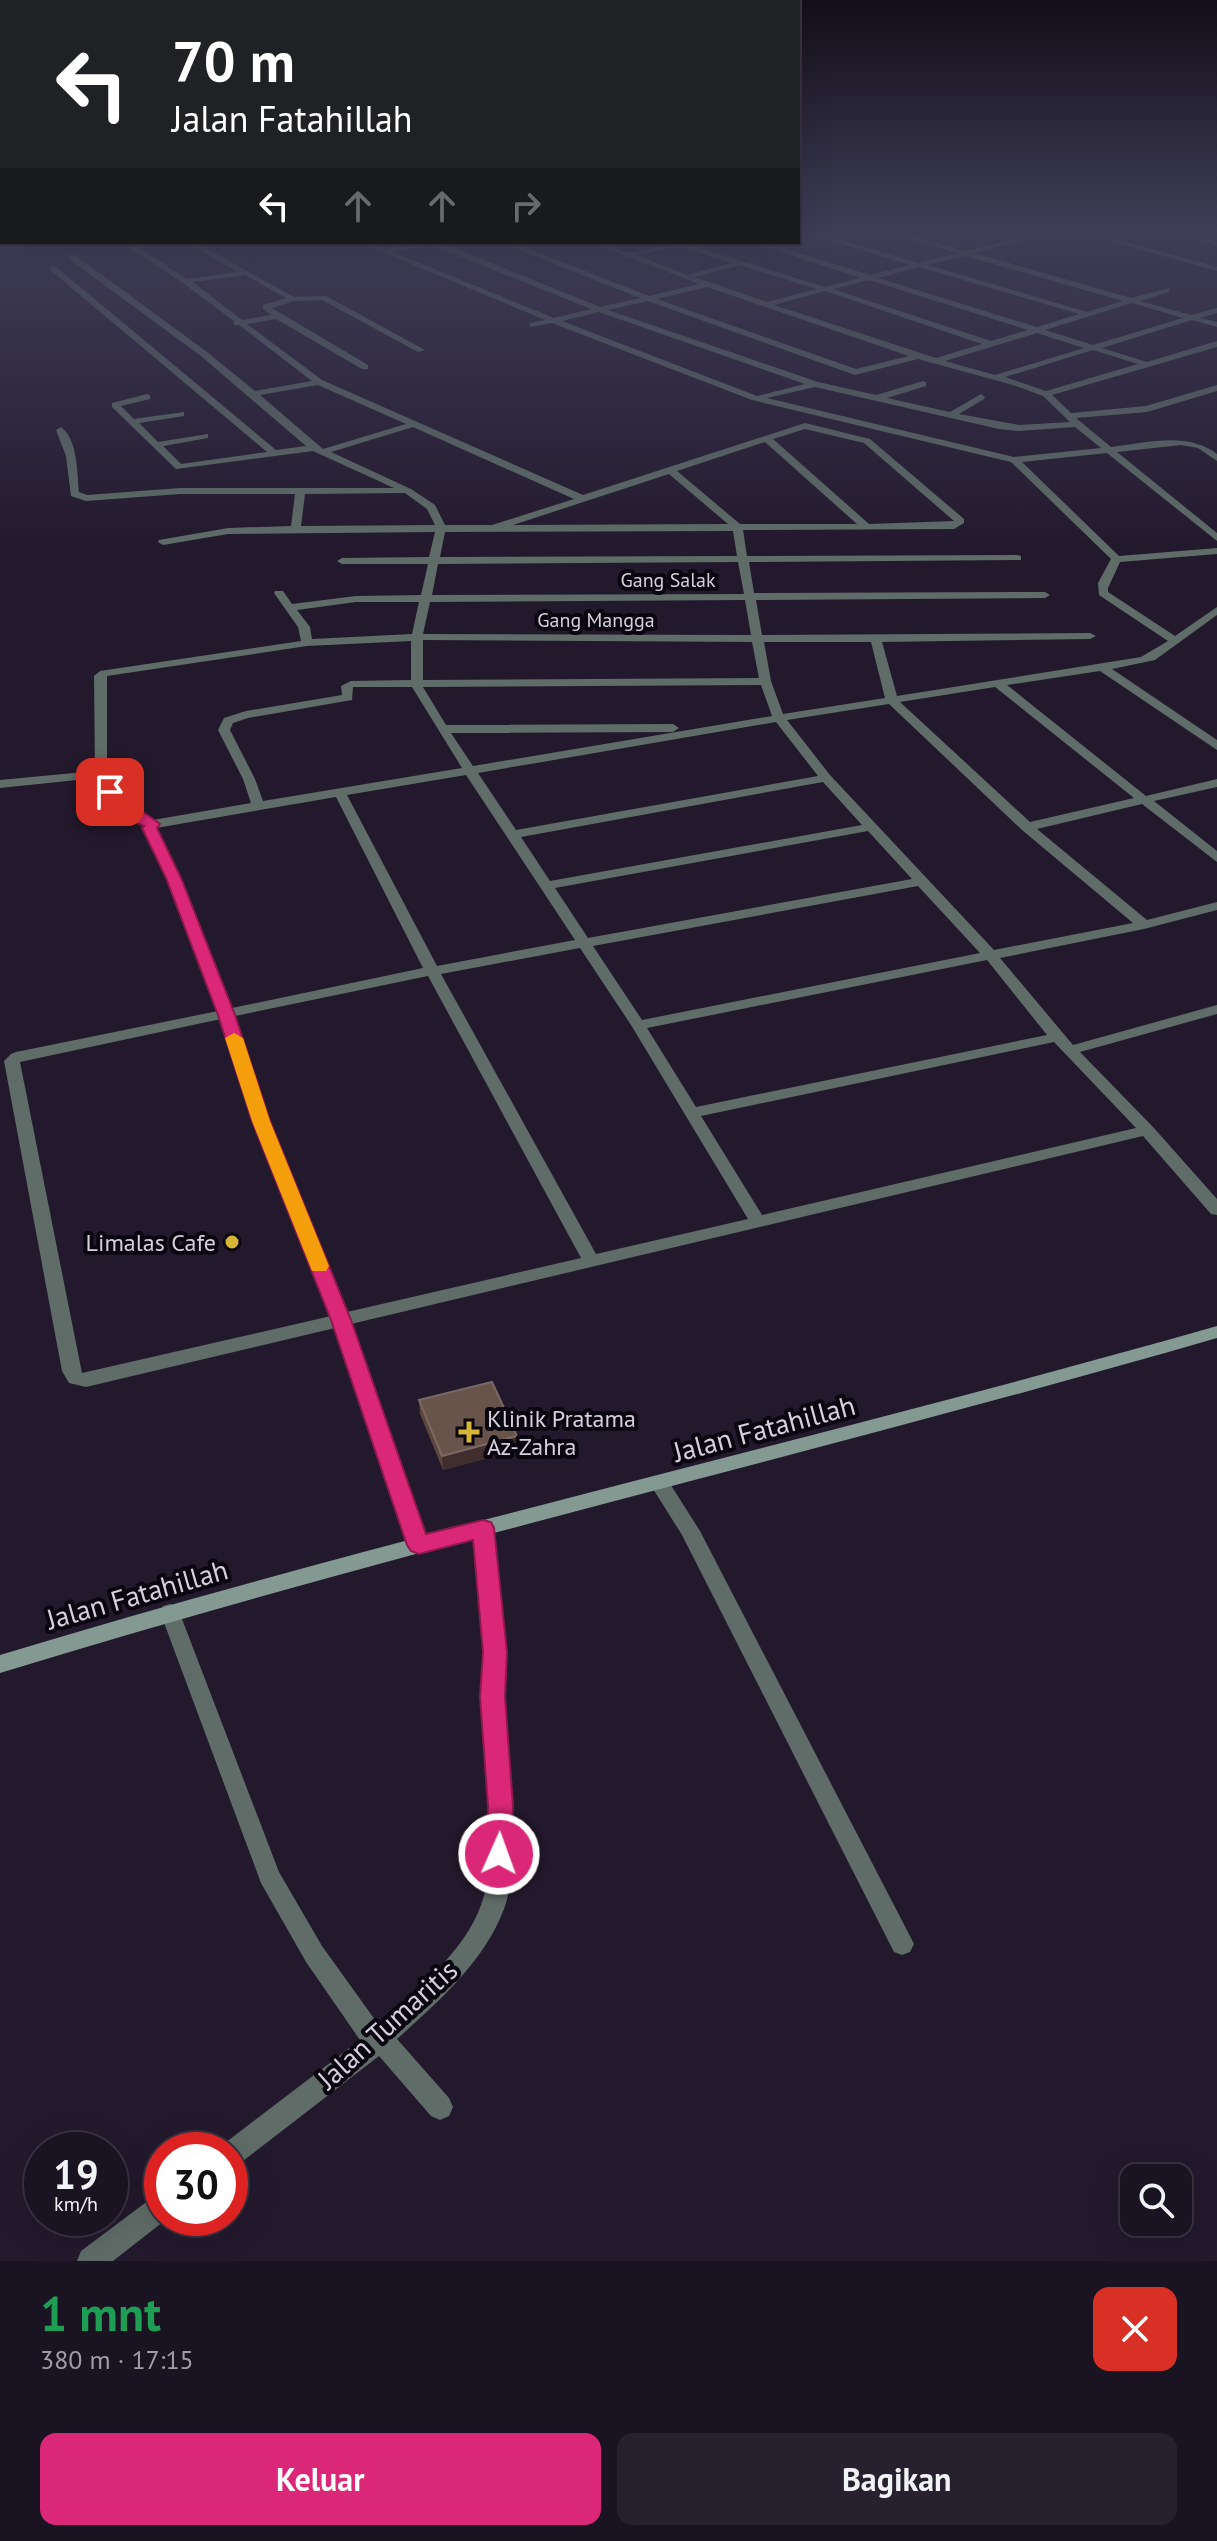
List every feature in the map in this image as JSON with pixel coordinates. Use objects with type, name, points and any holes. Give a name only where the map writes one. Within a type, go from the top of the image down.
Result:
[{"type":"street","points":[[138,339],[275,454]]},
{"type":"street","points":[[182,339],[318,450],[424,500],[441,528],[431,561],[417,637],[420,695],[638,1025],[757,1220]]},
{"type":"street","points":[[259,339],[319,382],[581,498]]},
{"type":"street","points":[[316,339],[365,367]]},
{"type":"street","points":[[399,339],[421,350]]},
{"type":"street","points":[[600,339],[755,398],[1014,460],[1193,442],[1217,458]]},
{"type":"street","points":[[683,339],[814,384],[951,415],[1019,428],[1077,424]]},
{"type":"street","points":[[761,339],[855,372]]},
{"type":"street","points":[[868,339],[1046,394],[1077,424],[1217,538]]},
{"type":"street","points":[[974,339],[990,344]]},
{"type":"street","points":[[936,361],[1008,339]]},
{"type":"street","points":[[1067,339],[1149,365]]},
{"type":"street","points":[[995,377],[1121,339]]},
{"type":"street","points":[[1046,394],[1217,344]]},
{"type":"street","points":[[191,356],[204,354]]},
{"type":"street","points":[[755,398],[918,356]]},
{"type":"street","points":[[165,360],[178,358]]},
{"type":"street","points":[[253,394],[319,382]]},
{"type":"street","points":[[876,398],[923,384]]},
{"type":"street","points":[[1068,416],[1147,409],[1217,388]]},
{"type":"street","points":[[147,397],[115,403],[176,465],[187,468],[318,450],[414,424]]},
{"type":"street","points":[[951,415],[981,397]]},
{"type":"street","points":[[131,422],[181,414]]},
{"type":"street","points":[[163,542],[228,531],[296,529],[954,526],[960,521],[861,438],[805,426],[494,528]]},
{"type":"street","points":[[61,430],[71,456],[74,494],[86,498],[169,491],[408,491]]},
{"type":"street","points":[[155,445],[205,436]]},
{"type":"street","points":[[766,438],[866,527]]},
{"type":"street","points":[[1014,460],[1116,559],[1217,551]]},
{"type":"street","points":[[169,491],[191,479],[187,468]]},
{"type":"street","points":[[670,470],[737,527],[765,681],[779,718],[826,778],[991,956],[1057,1037],[1147,1130],[1217,1210]]},
{"type":"street","points":[[296,529],[300,493]]},
{"type":"street","points":[[342,561],[1017,558]]},
{"type":"street","points":[[1116,559],[1106,573],[1103,593],[1173,640]]},
{"type":"street","points":[[279,593],[304,627],[307,643]]},
{"type":"street","name":"Gang Salak","points":[[292,607],[341,599],[1045,595]]},
{"type":"street","points":[[0,784],[101,774],[110,792],[139,819],[152,824],[1150,659],[1217,610]]},
{"type":"street","points":[[1200,622],[1217,620]]},
{"type":"street","name":"Gang Mangga","points":[[101,774],[100,676],[104,673],[307,643],[417,637],[876,639],[1090,636]]},
{"type":"street","points":[[876,639],[892,701],[1027,827],[1144,925]]},
{"type":"street","points":[[1102,667],[1217,746]]},
{"type":"street","points":[[258,805],[249,779],[224,730],[228,721],[246,715],[348,698],[347,686],[351,684],[765,681]]},
{"type":"street","points":[[997,683],[1217,858]]},
{"type":"street","points":[[442,729],[672,728],[692,733]]},
{"type":"street","points":[[512,835],[826,778]]},
{"type":"street","points":[[1027,827],[1217,783]]},
{"type":"street","points":[[340,793],[432,971],[591,1260]]},
{"type":"street","points":[[152,824],[149,828],[173,878],[227,1015],[261,1121],[341,1320],[419,1545]]},
{"type":"street","points":[[545,886],[870,827]]},
{"type":"street","points":[[921,881],[432,971],[24,1055],[12,1061],[71,1371],[76,1378],[86,1380],[1147,1130]]},
{"type":"street","points":[[638,1025],[1144,925],[1217,906]]},
{"type":"street","points":[[1071,1050],[1217,1009]]},
{"type":"street","points":[[692,1113],[1057,1037]]},
{"type":"street","name":"Jalan Fatahillah","points":[[0,1664],[170,1612],[1004,1393],[1217,1332]]},
{"type":"street","points":[[660,1484],[690,1531],[902,1944]]},
{"type":"street","name":"Jalan Tumaritis","points":[[248,2142],[280,2119],[428,1995],[477,1939],[492,1909],[498,1878],[500,1806],[493,1697],[495,1652],[483,1528]]},
{"type":"street","points":[[170,1612],[269,1876],[314,1954],[377,2038],[440,2107]]},
{"type":"street","points":[[91,2261],[144,2220]]},
{"type":"building","name":"Klinik Pratama Az-Zahra","points":[[492,1382],[517,1436],[442,1456],[419,1400]]},
{"type":"slow traffic","points":[[234,1038],[261,1121],[319,1266]]},
{"type":"place","name":"Limalas Cafe","points":[[232,1242]]},
{"type":"place","name":"Klinik Pratama Az-Zahra","points":[[469,1432]]},
{"type":"route","points":[[110,792],[139,819],[152,824],[149,828],[173,878],[227,1015],[261,1121],[341,1320],[419,1545],[483,1528],[495,1652],[493,1697],[500,1806],[499,1854]]}]
